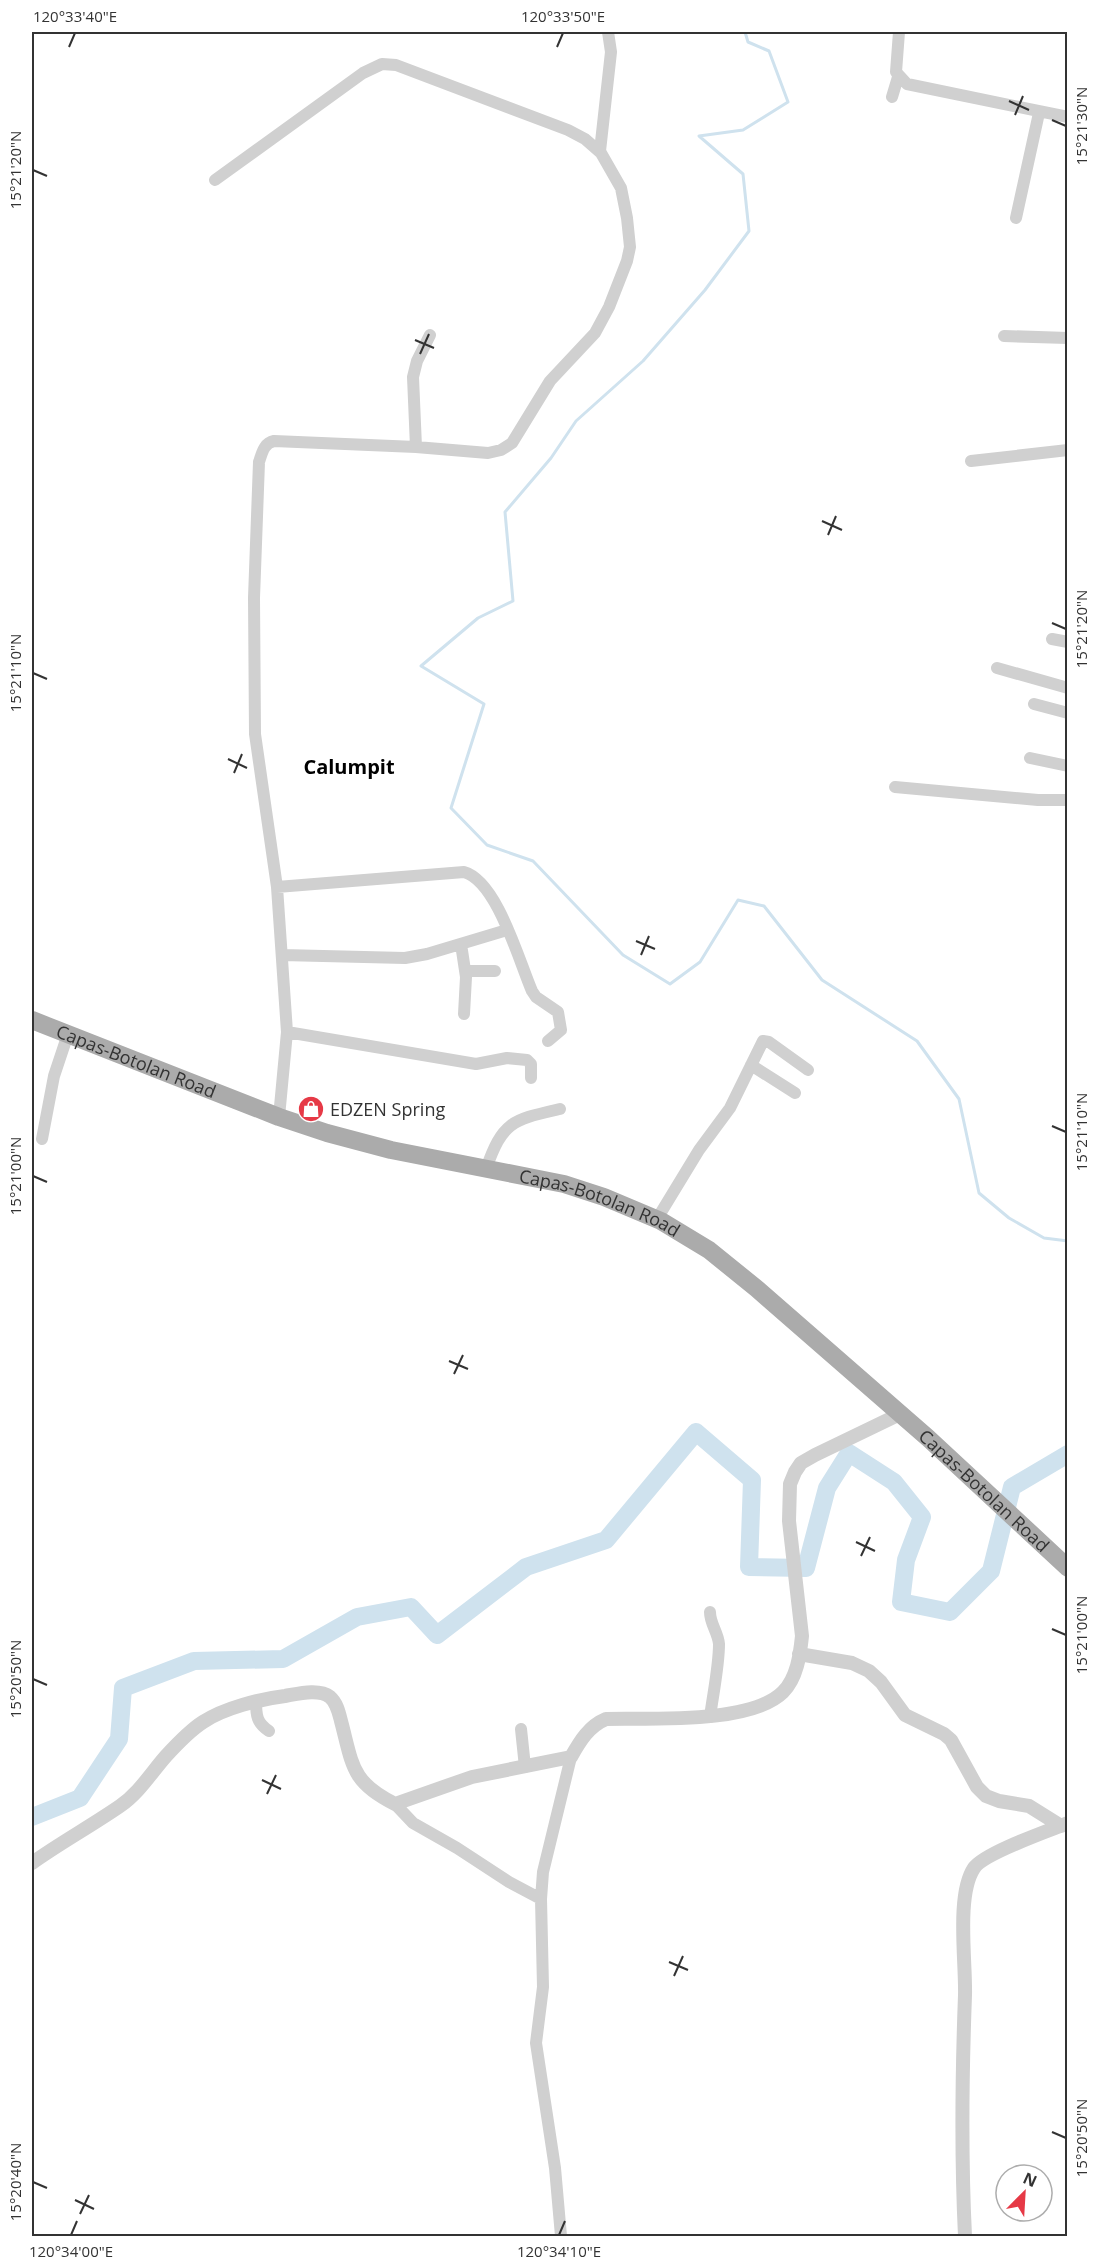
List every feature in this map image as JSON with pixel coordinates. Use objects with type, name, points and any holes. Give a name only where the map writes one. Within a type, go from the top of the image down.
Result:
[{"type":"main road","name":"Capas-Botolan Road","points":[[33,1023],[68,1034],[279,1117],[327,1133],[391,1150],[564,1184],[614,1200],[657,1219],[709,1250],[928,1438],[1068,1568]]},
{"type":"street","points":[[600,151],[611,52],[608,32]]},
{"type":"street","points":[[892,97],[898,77],[896,72],[899,32]]},
{"type":"street","points":[[216,180],[363,73],[382,64],[396,65],[568,130],[585,139],[600,151],[621,189],[630,247],[609,307],[595,333],[550,381],[512,443],[501,450],[488,453],[416,447],[274,441],[268,443],[261,454],[254,598],[255,734],[277,886],[287,1032],[279,1117]]},
{"type":"street","points":[[898,77],[912,85],[1039,113],[1068,117]]},
{"type":"street","points":[[1016,219],[1039,113]]},
{"type":"street","points":[[416,447],[415,369],[430,335]]},
{"type":"street","points":[[1004,336],[1068,338]]},
{"type":"street","points":[[971,460],[1068,450]]},
{"type":"street","points":[[1052,639],[1068,642]]},
{"type":"street","points":[[997,668],[1068,688]]},
{"type":"street","points":[[1034,704],[1068,713]]},
{"type":"street","points":[[1030,758],[1068,765]]},
{"type":"street","points":[[895,787],[1038,801],[1068,800]]},
{"type":"street","points":[[277,886],[464,872],[475,877],[490,894],[532,991],[536,997],[555,1008],[559,1015],[561,1030],[548,1041]]},
{"type":"street","points":[[282,955],[405,958],[427,954],[507,930]]},
{"type":"street","points":[[461,944],[465,971],[464,1014]]},
{"type":"street","points":[[465,971],[495,970]]},
{"type":"street","points":[[287,1032],[476,1064],[507,1058],[527,1060],[531,1064],[531,1078]]},
{"type":"street","points":[[42,1139],[54,1076],[68,1034]]},
{"type":"street","points":[[657,1219],[699,1150],[729,1108],[764,1041],[766,1040],[808,1070]]},
{"type":"street","points":[[751,1065],[795,1093]]},
{"type":"street","points":[[486,1169],[495,1143],[517,1121],[529,1115],[560,1109]]},
{"type":"street","points":[[561,2236],[555,2168],[536,2043],[543,1987],[541,1899],[543,1872],[571,1756],[589,1730],[606,1719],[710,1716],[758,1706],[785,1690],[794,1675],[802,1636],[796,1592],[789,1497],[790,1484],[795,1472],[801,1463],[815,1455],[900,1414]]},
{"type":"street","points":[[710,1612],[710,1621],[716,1631],[719,1644],[710,1716]]},
{"type":"street","points":[[799,1654],[852,1663],[869,1671],[881,1682],[905,1715],[944,1734],[951,1740],[977,1787],[986,1796],[999,1801],[1029,1806],[1064,1824]]},
{"type":"street","points":[[32,1863],[135,1794],[166,1757],[204,1720],[256,1701],[318,1693],[330,1698],[338,1708],[348,1751],[363,1783],[376,1795],[396,1804],[413,1823],[508,1882],[541,1899]]},
{"type":"street","points":[[256,1701],[259,1723],[269,1731]]},
{"type":"street","points":[[521,1729],[525,1767]]},
{"type":"street","points":[[396,1804],[472,1777],[571,1756]]},
{"type":"street","points":[[965,2236],[962,2057],[965,1891],[971,1874],[982,1860],[1064,1824]]},
{"type":"waterway","points":[[745,32],[748,42],[769,51],[788,102],[743,130],[699,136],[743,174],[749,231],[705,290],[643,361],[576,421],[551,458],[505,512],[513,601],[478,618],[421,666],[484,704],[451,808],[487,845],[533,861],[623,955],[670,984],[700,962],[738,900],[764,906],[822,980],[917,1041],[959,1099],[979,1193],[1009,1218],[1044,1238],[1068,1241]]},
{"type":"waterway","points":[[32,1817],[80,1798],[119,1739],[123,1688],[194,1661],[283,1659],[357,1617],[411,1607],[437,1635],[526,1567],[606,1540],[696,1432],[752,1480],[749,1567],[806,1568],[827,1488],[849,1453],[894,1482],[922,1517],[906,1560],[901,1602],[950,1612],[991,1571],[1012,1487],[1068,1454]]},
{"type":"place","name":"EDZEN Spring","points":[[311,1109]]},
{"type":"district","name":"Calumpit","points":[[349,766]]}]
